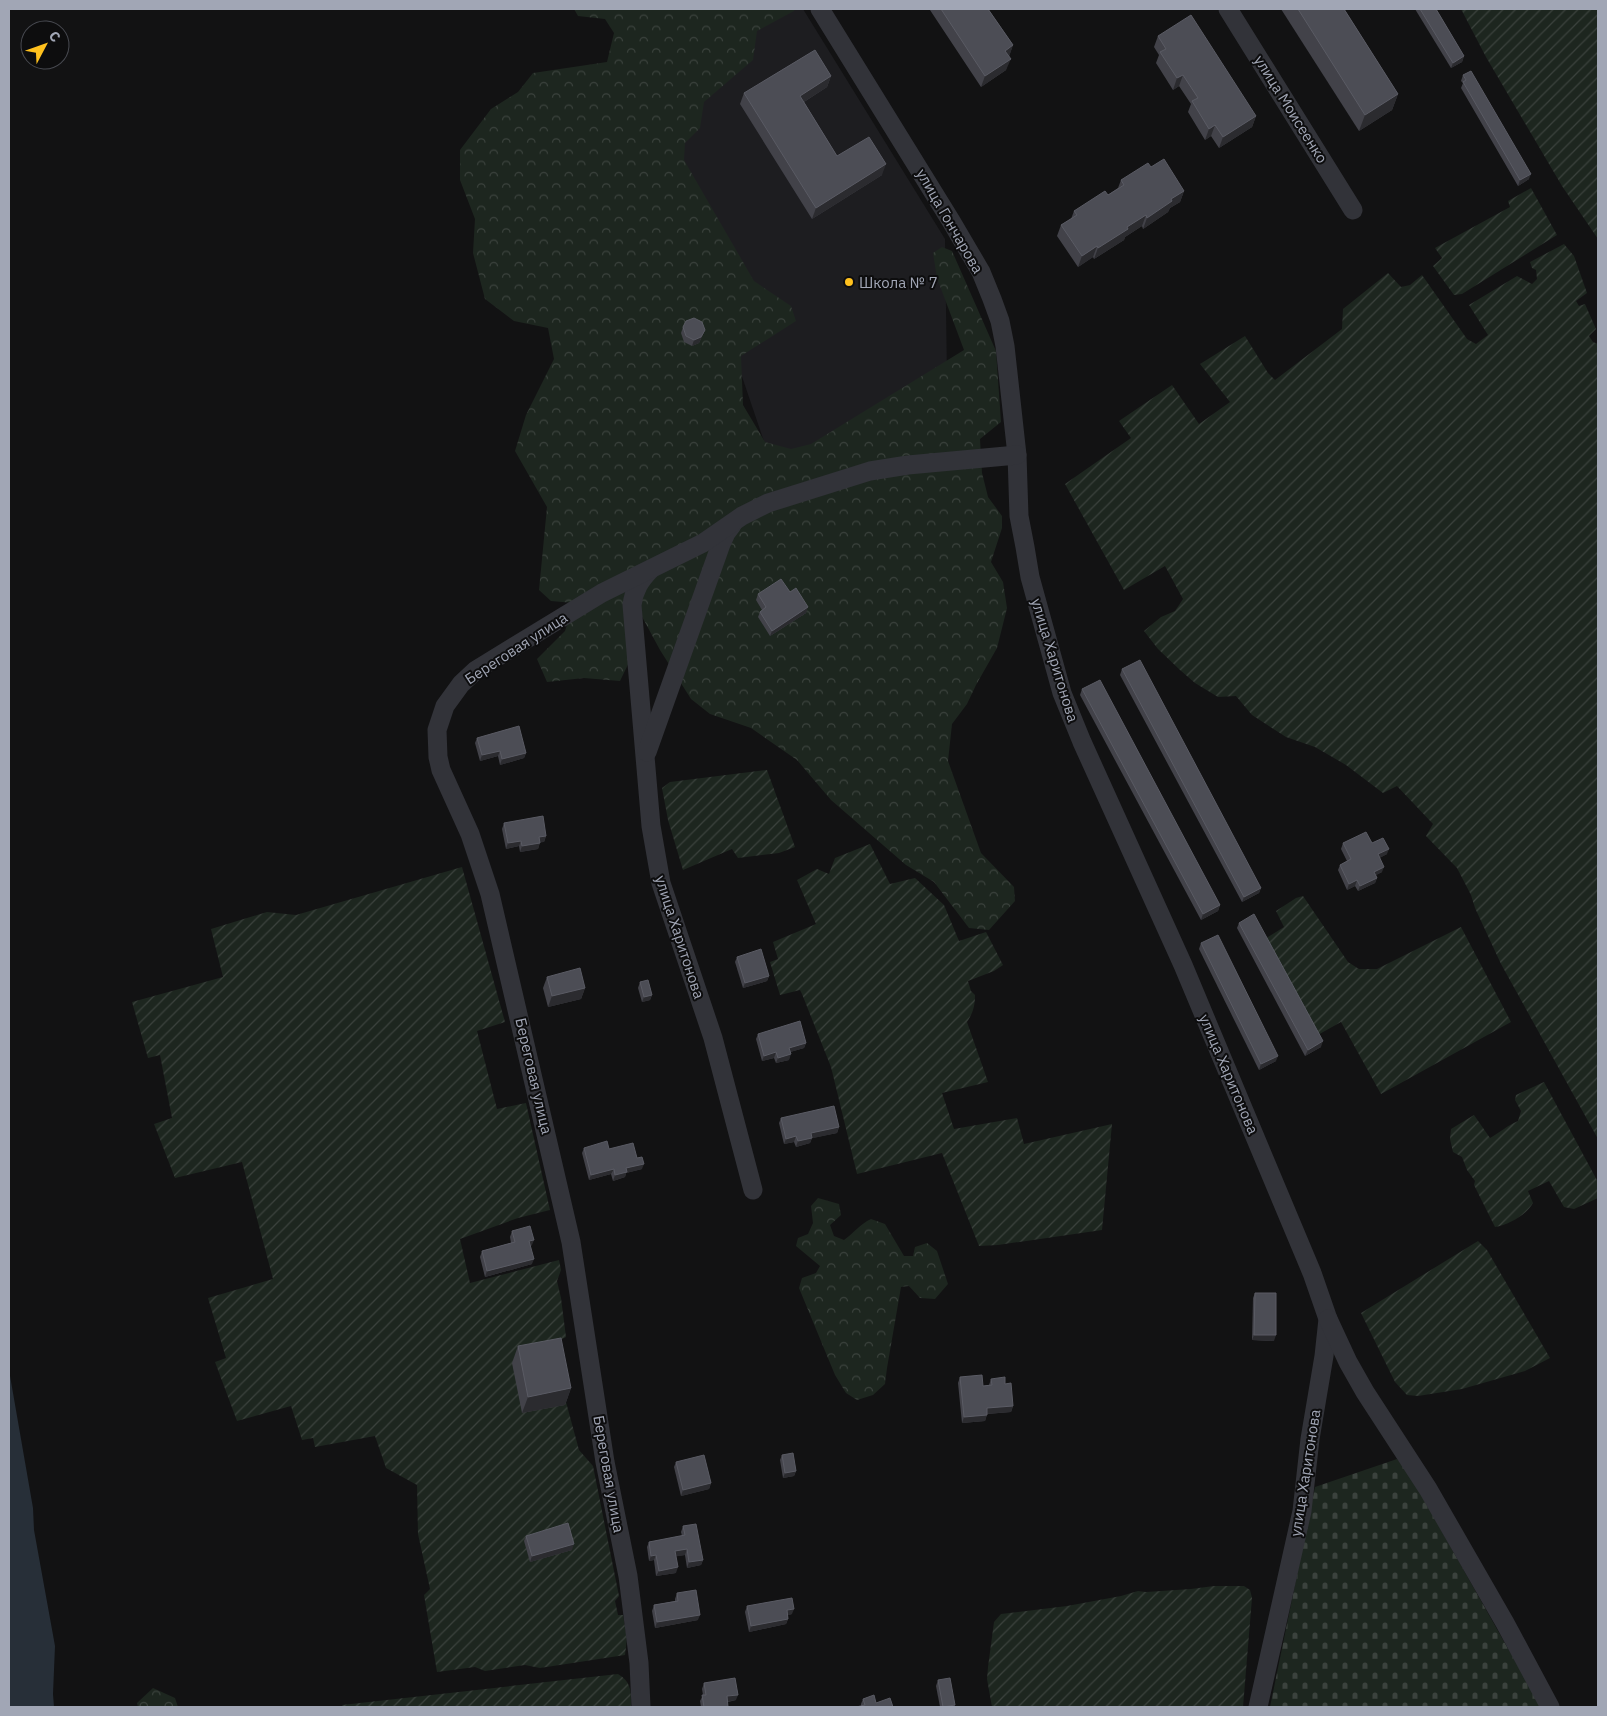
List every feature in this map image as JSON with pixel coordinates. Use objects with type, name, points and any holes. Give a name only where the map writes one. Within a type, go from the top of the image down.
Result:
[{"type":"street","name":"улица Гончарова","points":[[820,9],[952,221],[981,272],[1000,321],[1005,346],[1017,455]]},
{"type":"street","name":"улица Моисеенко","points":[[1228,9],[1353,210]]},
{"type":"street","name":"Береговая улица","points":[[641,1707],[639,1663],[628,1576],[605,1462],[571,1242],[494,909],[470,834],[441,770],[437,744],[438,724],[445,706],[461,684],[476,670],[602,593],[703,543],[748,512],[768,503],[870,471],[908,464],[1017,455]]},
{"type":"street","name":"улица Харитонова","points":[[1017,455],[1019,516],[1030,577],[1062,693],[1186,974],[1312,1273],[1328,1319],[1324,1356],[1310,1439],[1302,1511],[1258,1707]]},
{"type":"street","points":[[645,758],[721,544],[733,523]]},
{"type":"street","name":"улица Харитонова","points":[[654,566],[638,584],[632,605],[651,826],[661,883],[713,1038],[753,1190]]},
{"type":"street","points":[[1328,1319],[1366,1392],[1428,1489],[1505,1623],[1550,1707]]},
{"type":"shaded area","name":"Школа № 7","points":[[755,9],[803,9],[945,239],[947,376],[774,471],[734,353],[630,86]]},
{"type":"shaded area","points":[[9,1370],[33,1508],[34,1530],[55,1646],[54,1707],[9,1707]]},
{"type":"green space","points":[[574,9],[795,9],[757,31],[753,60],[704,102],[700,128],[685,143],[684,160],[754,281],[791,306],[796,321],[741,356],[743,405],[765,442],[791,449],[811,444],[964,350],[937,278],[933,253],[942,247],[952,251],[996,351],[1001,422],[980,439],[982,473],[988,497],[1002,516],[1002,528],[991,562],[1003,582],[1007,608],[997,648],[967,704],[952,724],[948,761],[981,853],[1014,887],[1015,901],[989,930],[969,928],[934,882],[906,865],[831,800],[797,760],[751,728],[710,714],[691,699],[660,650],[640,613],[635,650],[620,681],[584,678],[547,682],[537,659],[565,631],[574,603],[551,601],[539,590],[547,507],[515,451],[526,415],[554,359],[548,328],[514,321],[485,299],[473,253],[475,219],[460,180],[460,150],[491,109],[518,92],[533,73],[607,62],[614,33],[605,19],[578,16]]},
{"type":"green space","points":[[1461,9],[1598,9],[1598,239],[1562,186],[1486,57]]},
{"type":"green space","points":[[1531,188],[1557,235],[1462,294],[1454,295],[1433,266],[1442,258],[1435,248],[1510,207],[1508,201]]},
{"type":"green space","points":[[1564,244],[1574,256],[1587,293],[1576,301],[1579,306],[1585,304],[1596,329],[1589,336],[1593,342],[1598,344],[1598,1139],[1501,964],[1457,868],[1426,836],[1433,824],[1397,786],[1383,793],[1346,765],[1315,747],[1286,737],[1252,715],[1236,696],[1218,697],[1195,683],[1180,670],[1158,649],[1144,631],[1161,617],[1175,611],[1183,599],[1165,566],[1124,590],[1065,484],[1131,438],[1119,421],[1172,385],[1199,424],[1230,402],[1200,364],[1245,336],[1268,373],[1275,380],[1342,329],[1343,309],[1388,273],[1401,287],[1410,285],[1422,275],[1467,339],[1476,344],[1488,335],[1469,305],[1517,276],[1532,284],[1537,279],[1536,270],[1532,268],[1530,262]]},
{"type":"green space","points":[[767,770],[795,847],[779,853],[738,858],[732,849],[683,870],[668,820],[662,788],[670,782]]},
{"type":"green space","points":[[870,844],[890,884],[915,878],[944,905],[959,941],[986,932],[1003,965],[994,971],[968,981],[971,991],[975,995],[975,1003],[967,1022],[988,1082],[942,1093],[954,1129],[1017,1118],[1024,1144],[1112,1124],[1102,1230],[979,1246],[942,1153],[857,1174],[831,1067],[802,994],[800,990],[780,995],[770,962],[778,959],[773,942],[816,924],[797,880],[817,869],[829,874],[835,858]]},
{"type":"green space","points":[[462,867],[505,1022],[477,1031],[497,1109],[526,1103],[550,1210],[518,1218],[460,1239],[470,1283],[559,1260],[561,1270],[557,1281],[566,1337],[556,1342],[566,1402],[579,1450],[593,1466],[619,1596],[615,1601],[618,1615],[623,1615],[627,1638],[625,1655],[540,1668],[525,1665],[485,1671],[475,1667],[437,1672],[424,1595],[430,1589],[418,1534],[417,1485],[386,1468],[375,1436],[315,1447],[313,1438],[302,1440],[291,1406],[237,1421],[215,1362],[226,1358],[208,1298],[273,1279],[242,1162],[175,1178],[154,1124],[172,1118],[160,1055],[148,1058],[132,1002],[223,977],[211,929],[267,912],[296,915]]},
{"type":"green space","points":[[1303,896],[1348,962],[1359,969],[1377,969],[1461,927],[1511,1022],[1381,1094],[1341,1022],[1316,1036],[1263,940],[1284,927],[1276,911],[1296,898]]},
{"type":"green space","points":[[1544,1082],[1598,1182],[1598,1198],[1574,1209],[1564,1207],[1549,1181],[1528,1191],[1533,1203],[1526,1212],[1511,1222],[1495,1227],[1474,1185],[1475,1181],[1467,1170],[1462,1157],[1453,1152],[1450,1139],[1451,1129],[1474,1115],[1490,1138],[1518,1121],[1521,1111],[1515,1100],[1516,1095]]},
{"type":"green space","points":[[818,1198],[839,1204],[841,1215],[830,1225],[834,1236],[844,1240],[871,1219],[885,1224],[904,1256],[913,1256],[915,1247],[927,1243],[937,1251],[948,1284],[935,1299],[920,1298],[909,1286],[901,1287],[885,1384],[873,1395],[857,1400],[846,1393],[835,1375],[799,1288],[802,1278],[816,1273],[820,1266],[796,1246],[798,1238],[808,1234],[813,1223],[811,1206]]},
{"type":"green space","points":[[1478,1241],[1487,1250],[1550,1358],[1525,1371],[1462,1389],[1418,1396],[1407,1395],[1395,1382],[1361,1313]]},
{"type":"green space","points":[[1397,1459],[1410,1475],[1541,1707],[1270,1707],[1315,1487]]},
{"type":"green space","points":[[1214,1586],[1244,1586],[1250,1590],[1252,1598],[1243,1707],[992,1707],[987,1679],[988,1667],[994,1622],[1001,1614],[1067,1606],[1138,1591],[1146,1592]]},
{"type":"green space","points":[[618,1674],[628,1684],[631,1693],[631,1707],[343,1707],[342,1705]]},
{"type":"green space","points":[[153,1688],[175,1698],[178,1707],[138,1707],[137,1703]]},
{"type":"building","points":[[941,9],[988,9],[1013,45],[1005,51],[1011,59],[985,76]]},
{"type":"building","points":[[1298,9],[1344,9],[1398,94],[1365,115]]},
{"type":"building","points":[[1420,9],[1436,9],[1464,56],[1453,63]]},
{"type":"building","points":[[1191,15],[1256,116],[1223,137],[1215,125],[1209,129],[1192,101],[1198,98],[1183,75],[1177,78],[1160,52],[1166,49],[1158,36]]},
{"type":"building","points":[[815,50],[831,76],[800,96],[837,156],[869,137],[886,164],[816,208],[744,93]]},
{"type":"building","points":[[1471,71],[1531,174],[1520,180],[1463,82],[1466,80],[1463,75]]},
{"type":"building","points":[[1164,159],[1184,191],[1147,218],[1146,215],[1127,227],[1128,229],[1082,256],[1061,225],[1077,215],[1074,211],[1105,191],[1108,195],[1124,185],[1121,180],[1148,163],[1151,167]]},
{"type":"building","points":[[694,318],[702,322],[705,330],[701,337],[694,340],[686,336],[683,327],[686,321]]},
{"type":"building","points":[[781,579],[790,592],[796,588],[808,607],[772,631],[760,612],[766,607],[758,594]]},
{"type":"building","points":[[1140,660],[1261,888],[1244,897],[1122,669]]},
{"type":"building","points":[[1100,680],[1220,905],[1203,914],[1082,689]]},
{"type":"building","points":[[519,726],[526,753],[502,759],[500,751],[482,755],[477,738]]},
{"type":"building","points":[[543,816],[546,836],[539,837],[540,843],[522,846],[521,841],[508,843],[504,823]]},
{"type":"building","points":[[1366,832],[1372,843],[1383,838],[1389,849],[1378,854],[1384,867],[1374,872],[1377,878],[1360,886],[1357,880],[1349,884],[1340,865],[1351,859],[1343,843]]},
{"type":"building","points":[[1254,914],[1323,1041],[1308,1050],[1239,923]]},
{"type":"building","points":[[1218,935],[1278,1056],[1261,1064],[1201,943]]},
{"type":"building","points":[[761,949],[769,976],[745,983],[737,957]]},
{"type":"building","points":[[580,968],[585,988],[552,996],[547,977]]},
{"type":"building","points":[[648,980],[652,995],[644,997],[640,982]]},
{"type":"building","points":[[800,1021],[806,1043],[789,1048],[791,1054],[778,1058],[776,1052],[764,1056],[758,1034]]},
{"type":"building","points":[[834,1106],[839,1127],[811,1133],[812,1138],[798,1141],[796,1136],[786,1139],[781,1118]]},
{"type":"building","points":[[607,1141],[609,1149],[633,1143],[637,1158],[642,1157],[644,1164],[626,1168],[627,1172],[615,1175],[614,1169],[591,1175],[584,1148]]},
{"type":"building","points":[[530,1226],[534,1240],[529,1241],[534,1259],[487,1271],[482,1251],[515,1242],[512,1231]]},
{"type":"building","points":[[1255,1293],[1276,1293],[1276,1335],[1254,1335]]},
{"type":"building","points":[[561,1338],[571,1388],[528,1397],[518,1346]]},
{"type":"building","points":[[982,1375],[983,1386],[992,1385],[991,1379],[1005,1377],[1005,1384],[1011,1383],[1013,1406],[987,1408],[987,1415],[964,1417],[960,1377]]},
{"type":"building","points":[[793,1453],[796,1471],[785,1473],[782,1455]]},
{"type":"building","points":[[704,1455],[711,1483],[683,1490],[676,1462]]},
{"type":"building","points":[[568,1523],[574,1544],[532,1556],[526,1536]]},
{"type":"building","points":[[696,1524],[703,1560],[689,1562],[687,1549],[675,1551],[678,1567],[659,1571],[656,1555],[651,1556],[649,1542],[685,1535],[683,1526]]},
{"type":"building","points":[[696,1590],[700,1615],[657,1622],[654,1605],[678,1601],[677,1593]]},
{"type":"building","points":[[792,1598],[794,1609],[787,1610],[788,1619],[751,1626],[747,1606]]},
{"type":"building","points":[[735,1678],[738,1695],[727,1696],[728,1707],[704,1707],[702,1695],[706,1695],[704,1683]]},
{"type":"building","points":[[950,1678],[955,1705],[943,1707],[938,1680]]},
{"type":"building","points":[[874,1695],[876,1703],[890,1698],[893,1707],[856,1707],[865,1705],[863,1699]]},
{"type":"place","name":"Школа № 7","points":[[849,282]]}]
